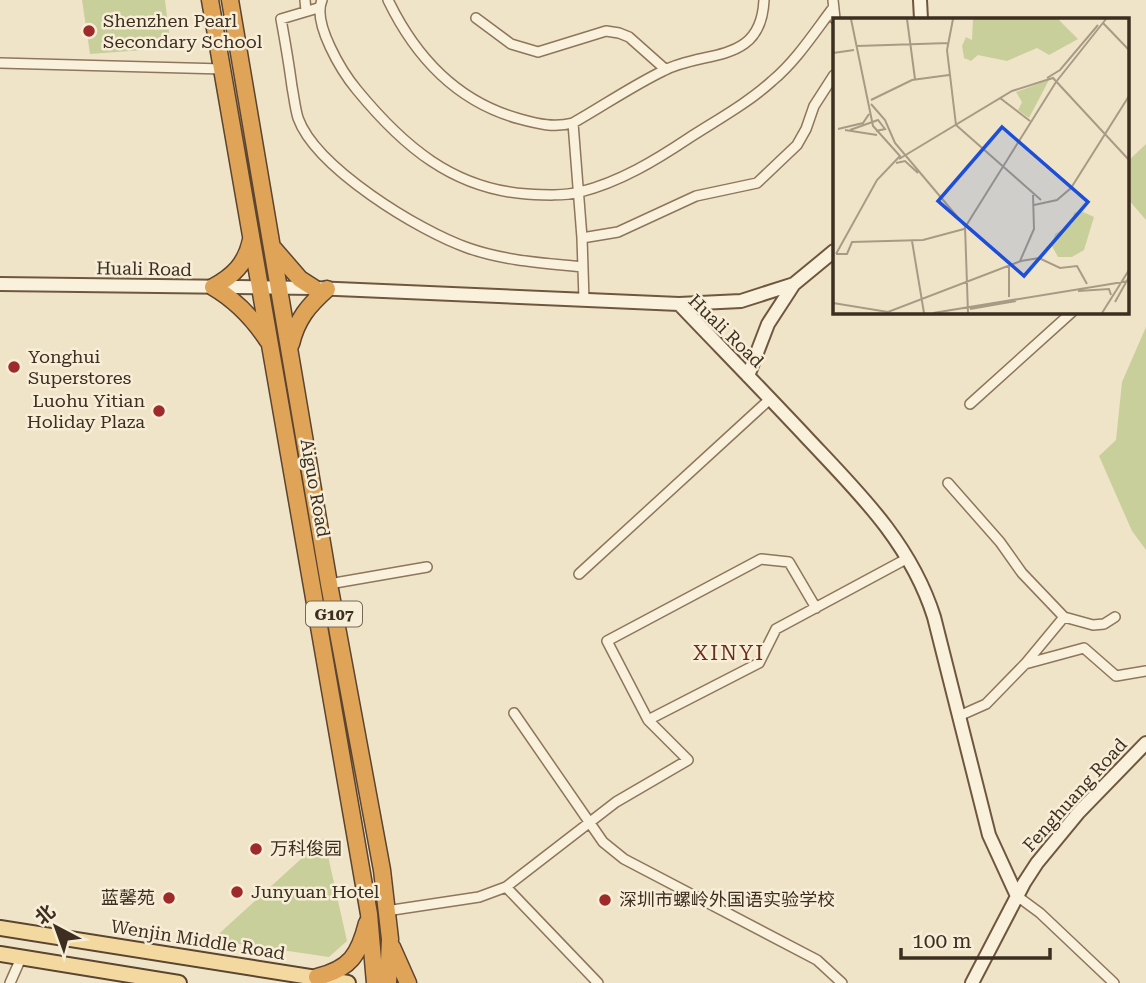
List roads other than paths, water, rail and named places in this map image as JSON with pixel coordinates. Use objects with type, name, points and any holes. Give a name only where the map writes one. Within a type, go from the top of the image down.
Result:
[{"type":"highway","name":"Aiguo Road","points":[[210,0],[369,914],[374,983]]},
{"type":"highway","name":"Aiguo Road","points":[[230,0],[329,584],[382,870],[390,939],[388,983]]},
{"type":"highway","points":[[252,234],[244,261],[235,273],[213,288],[244,309],[271,345]]},
{"type":"highway","points":[[272,246],[300,279],[320,289],[295,327],[289,350]]},
{"type":"highway","points":[[317,977],[329,974],[350,961],[358,951],[369,914]]},
{"type":"highway","points":[[390,939],[408,983]]},
{"type":"main road","name":"Wenjin Middle Road","points":[[0,928],[348,983]]},
{"type":"main road","points":[[0,954],[153,981],[179,983]]},
{"type":"street","points":[[305,0],[306,11]]},
{"type":"street","points":[[388,0],[401,27],[418,52],[439,75],[468,98],[497,113],[539,125],[560,126],[573,124],[665,69],[728,54],[744,45],[756,30],[763,14],[764,0]]},
{"type":"street","points":[[920,0],[920,18]]},
{"type":"street","points":[[583,267],[514,260],[468,248],[422,228],[388,207],[336,167],[306,133],[298,117],[281,19],[320,4],[332,55],[342,73],[400,137],[438,166],[468,183],[499,192],[548,195],[579,192],[616,180],[657,159],[770,83],[786,68],[833,4]]},
{"type":"street","points":[[477,18],[511,44],[538,52],[606,32],[619,33],[629,37],[665,69]]},
{"type":"street","points":[[0,63],[223,69]]},
{"type":"street","points":[[582,238],[618,232],[696,196],[757,183],[797,145],[818,99],[833,78]]},
{"type":"street","points":[[573,124],[584,300]]},
{"type":"street","points":[[748,376],[768,324],[794,284],[833,253]]},
{"type":"street","name":"Huali Road","points":[[0,284],[320,289],[679,304],[872,508],[908,558],[932,608],[989,835],[1017,896]]},
{"type":"street","points":[[679,304],[741,301],[794,284]]},
{"type":"street","points":[[970,404],[1071,313]]},
{"type":"street","points":[[579,574],[770,399]]},
{"type":"street","points":[[948,483],[1000,542],[1022,573],[1064,617],[1093,625],[1104,624],[1115,617]]},
{"type":"street","points":[[648,720],[759,663],[776,629],[908,558]]},
{"type":"street","points":[[386,911],[479,897],[506,887],[634,790],[688,760],[648,720],[607,641],[761,559],[789,562],[816,608]]},
{"type":"street","points":[[329,584],[427,567]]},
{"type":"street","points":[[959,716],[986,704],[1025,664],[1064,617]]},
{"type":"street","points":[[1025,664],[1084,648],[1116,676],[1146,671]]},
{"type":"street","points":[[514,713],[603,842],[624,859],[817,960],[842,983]]},
{"type":"street","name":"Fenghuang Road","points":[[972,983],[1028,875],[1058,836],[1146,743]]},
{"type":"street","points":[[506,887],[598,983]]},
{"type":"street","points":[[1017,896],[1040,913],[1114,983]]},
{"type":"street","points":[[10,983],[21,958]]},
{"type":"place","name":"Shenzhen Pearl Secondary School","points":[[89,31]]},
{"type":"place","name":"Yonghui Superstores","points":[[14,367]]},
{"type":"place","name":"Luohu Yitian Holiday Plaza","points":[[159,411]]},
{"type":"place","name":"万科俊园","points":[[256,849]]},
{"type":"place","name":"Junyuan Hotel","points":[[237,892]]},
{"type":"place","name":"蓝馨苑","points":[[169,898]]},
{"type":"place","name":"深圳市螺岭外国语实验学校","points":[[605,900]]},
{"type":"district","name":"XINYI","points":[[729,653]]}]
